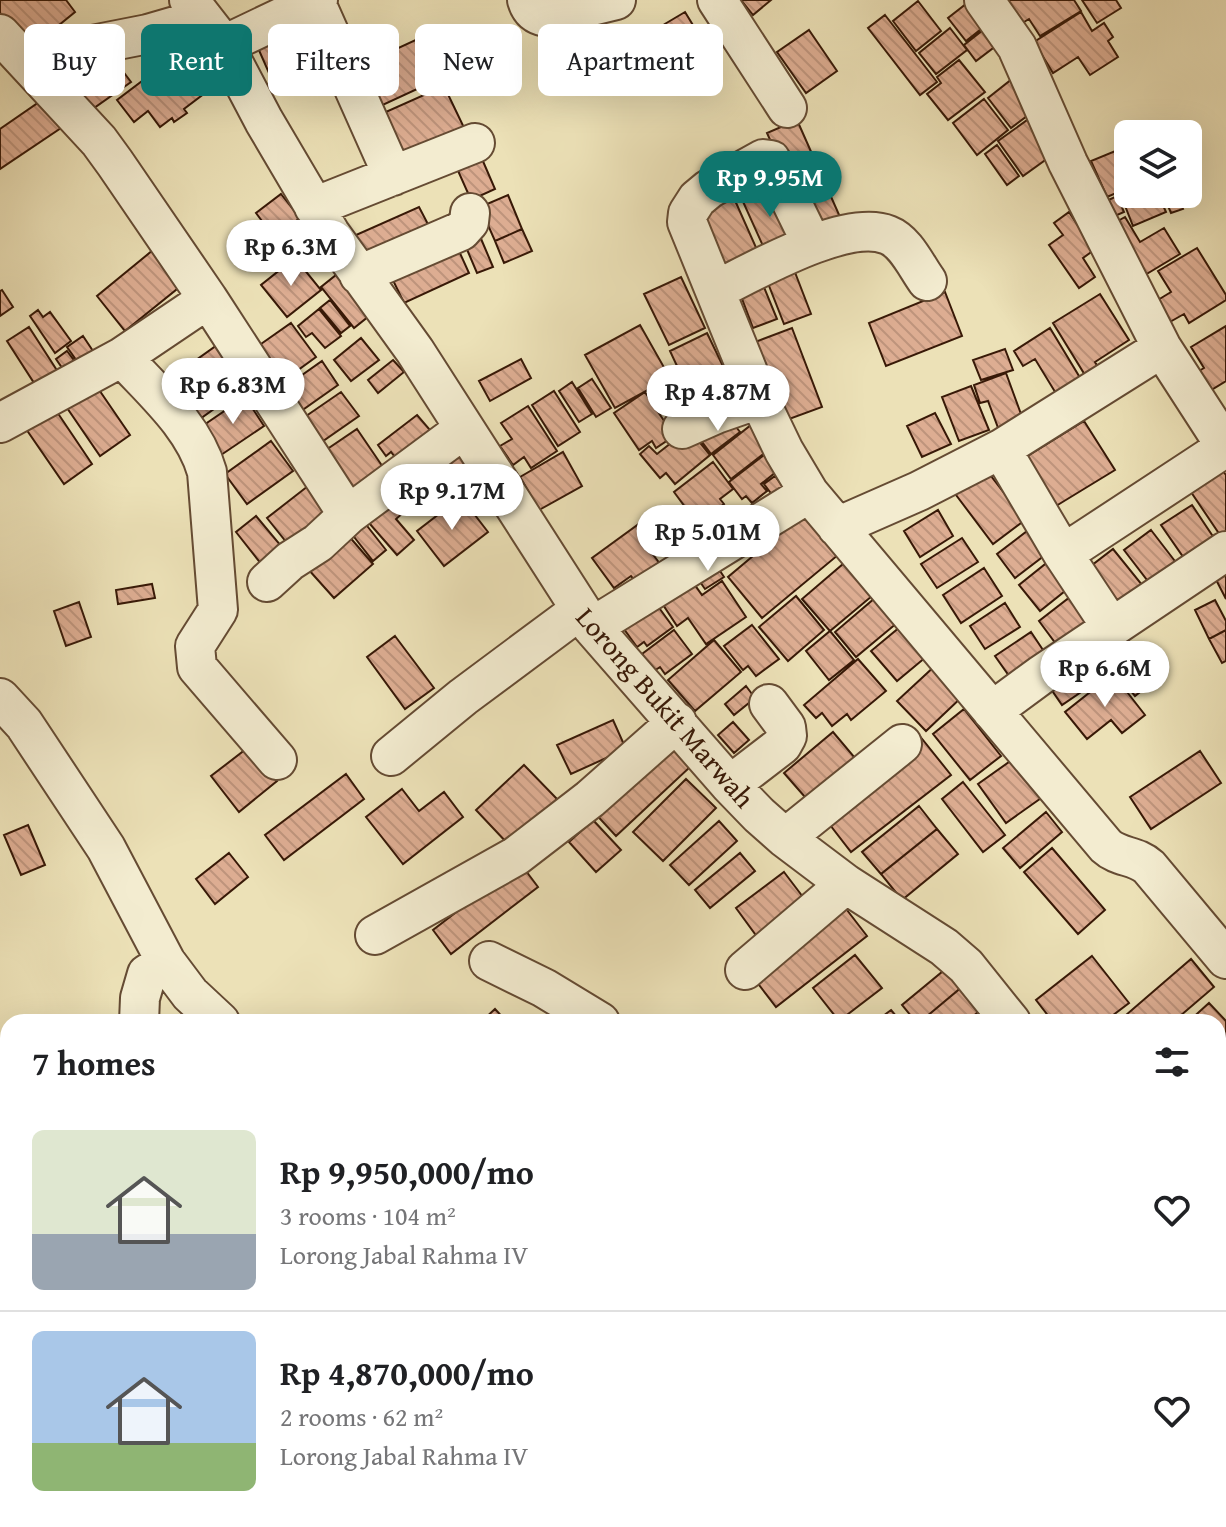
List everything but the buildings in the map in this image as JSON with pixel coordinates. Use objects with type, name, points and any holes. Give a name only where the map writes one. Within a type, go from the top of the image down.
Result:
[{"type":"street","points":[[527,0],[530,9],[541,17],[616,0]]},
{"type":"street","points":[[717,0],[787,108]]},
{"type":"street","points":[[984,0],[1017,47],[1068,163],[1162,348],[1226,447],[1063,554]]},
{"type":"street","points":[[125,39],[316,1],[393,176]]},
{"type":"street","name":"Lorong Bukit Marwah","points":[[205,21],[314,207],[415,351],[586,618],[759,815],[846,884],[958,958],[1004,1014]]},
{"type":"street","points":[[0,34],[99,141],[208,299],[348,515]]},
{"type":"street","points":[[314,207],[475,143]]},
{"type":"street","points":[[812,244],[771,160],[763,159],[709,189],[697,199],[688,213],[687,222],[759,399],[784,451],[809,493],[1106,846],[1149,867],[1226,959]]},
{"type":"street","points":[[359,275],[461,231],[469,222],[470,213]]},
{"type":"street","points":[[716,290],[812,244],[847,234],[875,231],[902,244],[927,281]]},
{"type":"street","points":[[0,423],[122,357],[208,299]]},
{"type":"street","points":[[837,527],[919,491],[1001,449],[1162,348]]},
{"type":"street","points":[[122,357],[186,428],[202,455],[207,472],[218,610],[195,646],[197,667],[277,760]]},
{"type":"street","points":[[682,429],[759,399]]},
{"type":"street","points":[[267,582],[290,561],[318,543],[348,515],[464,429]]},
{"type":"street","points":[[1001,449],[1063,554],[1112,628]]},
{"type":"street","points":[[391,756],[463,697],[586,618],[809,493]]},
{"type":"street","points":[[992,711],[1226,551]]},
{"type":"street","points":[[0,698],[24,724],[106,848],[166,962],[190,994],[211,1014]]},
{"type":"street","points":[[730,785],[782,745],[787,736],[786,727],[769,704]]},
{"type":"street","points":[[375,935],[516,856],[590,799],[677,722]]},
{"type":"street","points":[[785,838],[902,744]]},
{"type":"street","points":[[745,970],[846,884]]},
{"type":"street","points":[[489,961],[544,988],[587,1014]]},
{"type":"street","points":[[139,1014],[147,974],[166,962]]}]
